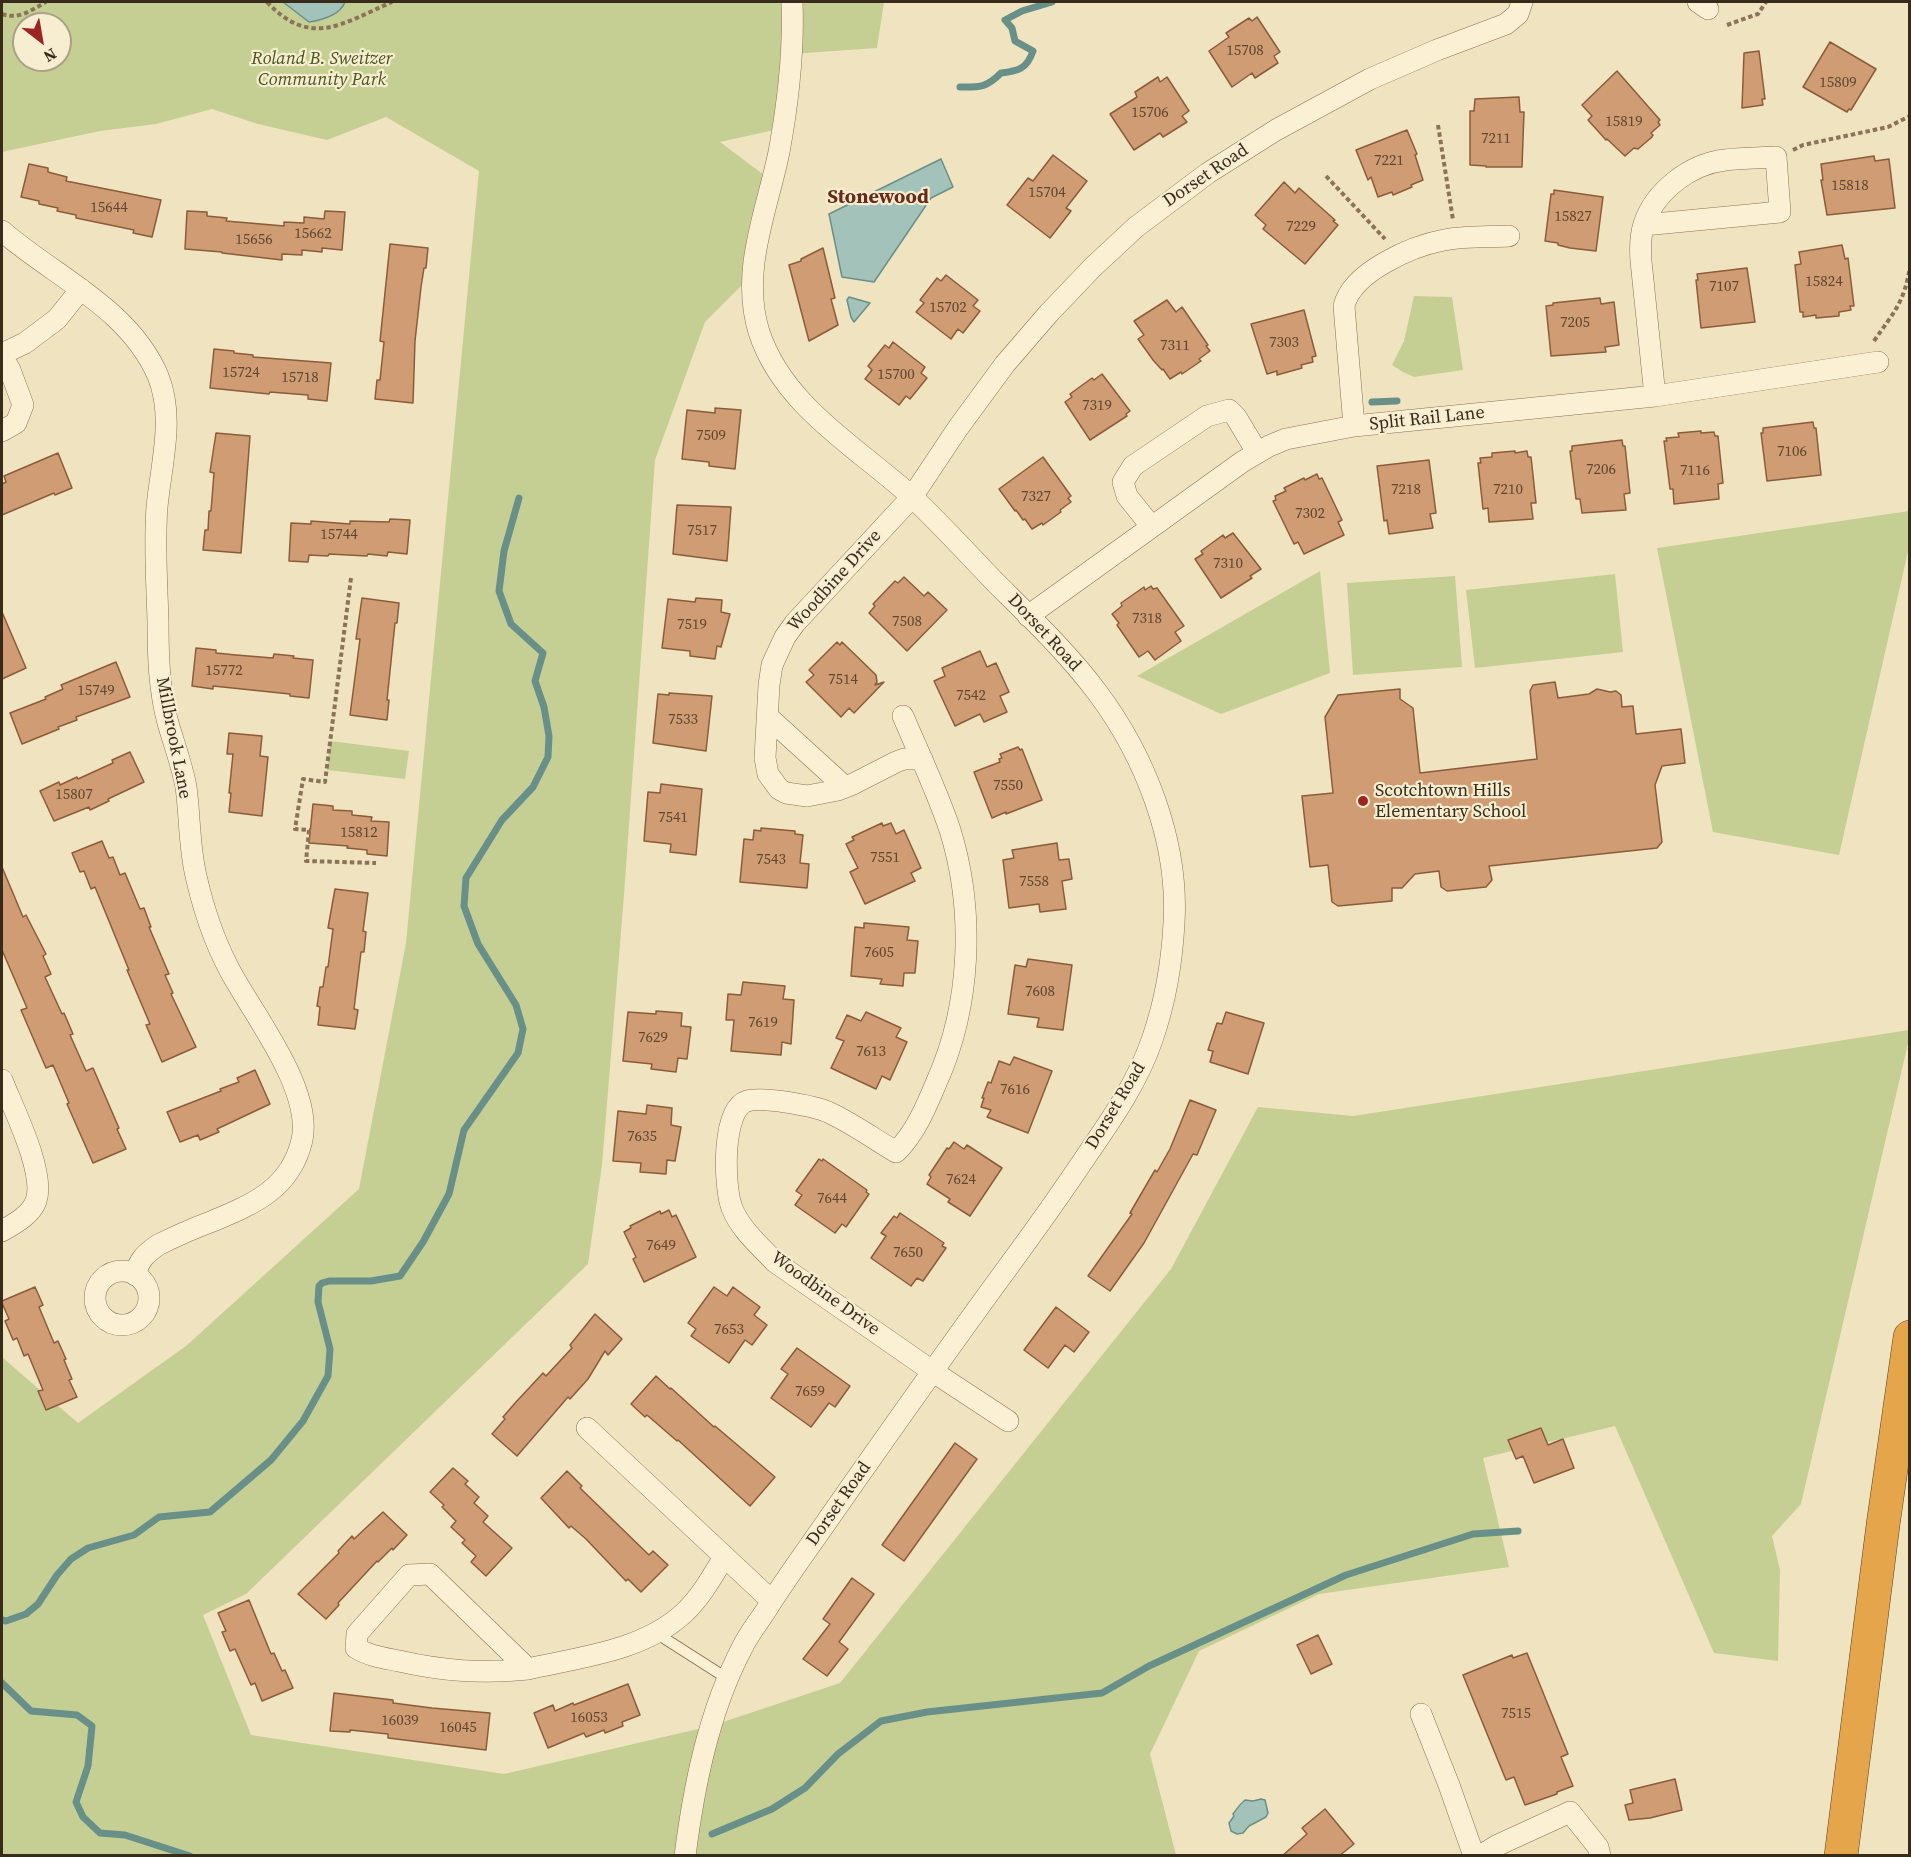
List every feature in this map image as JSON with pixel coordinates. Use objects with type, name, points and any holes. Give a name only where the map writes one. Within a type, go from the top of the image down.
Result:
[{"type":"highway","points":[[1841,1856],[1883,1525],[1910,1337]]},
{"type":"street","name":"Dorset Road","points":[[685,1856],[698,1777],[711,1726],[743,1646],[932,1371],[1049,1211],[1109,1123],[1131,1086],[1150,1045],[1159,1017],[1169,967],[1174,921],[1174,888],[1166,839],[1157,807],[1145,774],[1116,719],[1097,692],[1070,659],[912,497],[838,436],[792,390],[771,359],[756,321],[753,296],[755,254],[783,128],[791,54],[792,2]]},
{"type":"street","name":"Dorset Road","points":[[912,497],[958,428],[1005,364],[1070,291],[1136,226],[1208,173],[1276,130],[1336,96],[1390,70],[1506,24],[1518,14],[1522,2]]},
{"type":"street","points":[[1644,225],[1780,212],[1776,158],[1724,160],[1692,171],[1667,187],[1649,211],[1644,225],[1640,240],[1655,396]]},
{"type":"street","name":"Millbrook Lane","points":[[2,231],[39,261],[102,304],[126,327],[142,347],[158,377],[166,411],[166,435],[157,510],[160,678],[168,722],[180,758],[186,787],[195,873],[214,936],[228,967],[294,1084],[304,1124],[297,1156],[279,1184],[250,1205],[158,1245],[138,1262],[135,1275]]},
{"type":"street","points":[[1354,426],[1344,306],[1346,297],[1352,288],[1369,273],[1400,255],[1441,241],[1456,238],[1509,236]]},
{"type":"street","points":[[2,431],[16,423],[23,405],[2,355],[25,343],[57,319],[81,290]]},
{"type":"street","name":"Split Rail Lane","points":[[1028,616],[1150,526],[1257,452],[1293,437],[1354,426],[1655,396],[1868,363]]},
{"type":"street","points":[[1150,526],[1127,496],[1123,482],[1133,466],[1207,416],[1229,410],[1236,417],[1257,452]]},
{"type":"street","name":"Woodbine Drive","points":[[912,497],[785,637],[772,664],[765,758],[768,774],[779,789],[786,793],[807,796],[845,787],[896,762],[922,759],[951,833],[960,871],[966,922],[966,949],[957,1027],[925,1109],[896,1152],[827,1112],[773,1100],[747,1101],[737,1108],[731,1122],[727,1152],[729,1195],[733,1210],[755,1241],[776,1262],[932,1371]]},
{"type":"street","points":[[767,716],[845,787]]},
{"type":"street","points":[[903,716],[922,759]]},
{"type":"street","points":[[2,1080],[22,1129],[39,1185],[36,1202],[26,1215],[2,1231]]},
{"type":"street","points":[[932,1371],[1008,1421]]},
{"type":"street","points":[[587,1428],[772,1601]]},
{"type":"street","points":[[528,1669],[430,1574],[409,1575],[357,1634],[356,1647],[366,1654],[436,1669],[499,1672],[528,1669],[605,1652],[656,1633],[683,1614],[702,1593],[724,1557]]},
{"type":"street","points":[[1421,1714],[1474,1856]]},
{"type":"street","points":[[1480,1856],[1498,1845],[1570,1812],[1598,1847],[1600,1856]]},
{"type":"lane","points":[[656,1633],[728,1679]]},
{"type":"path","points":[[2,14],[17,16],[46,2]]},
{"type":"path","points":[[267,2],[297,25],[315,30],[334,26],[392,2]]},
{"type":"path","points":[[1727,25],[1758,14],[1766,2]]},
{"type":"path","points":[[1776,158],[1803,145],[1888,127],[1910,116]]},
{"type":"path","points":[[1438,125],[1456,238]]},
{"type":"path","points":[[1910,149],[1910,160]]},
{"type":"path","points":[[1326,177],[1400,255]]},
{"type":"path","points":[[1868,363],[1903,299],[1910,267]]},
{"type":"path","points":[[351,578],[325,782],[303,779],[296,829],[309,830],[306,861],[376,864]]},
{"type":"green space","name":"Roland B. Sweitzer Community Park","points":[[2,2],[884,2],[877,48],[791,54],[783,128],[720,142],[772,181],[752,275],[705,322],[655,460],[602,1165],[588,1264],[246,1594],[203,1615],[251,1735],[504,1774],[711,1726],[840,1683],[1171,1269],[1258,1107],[1353,1116],[1909,1030],[1909,1039],[1801,1504],[1772,1536],[1780,1570],[1778,1661],[1714,1653],[1615,1426],[1483,1458],[1509,1567],[1319,1594],[1199,1651],[1150,1754],[1176,1855],[2,1855],[2,1357],[78,1423],[186,1346],[359,1189],[406,943],[479,171],[386,117],[327,140],[258,124],[212,109],[156,124],[100,131],[2,152]]},
{"type":"green space","points":[[1414,296],[1452,297],[1463,370],[1414,377],[1392,365],[1404,341]]},
{"type":"green space","points":[[1909,511],[1909,547],[1839,855],[1713,832],[1657,548]]},
{"type":"green space","points":[[1320,571],[1330,673],[1221,714],[1137,676]]},
{"type":"green space","points":[[1615,574],[1623,652],[1475,668],[1466,590]]},
{"type":"green space","points":[[1455,576],[1462,667],[1353,675],[1347,583]]},
{"type":"green space","points":[[330,741],[409,751],[405,779],[327,770]]},
{"type":"water","points":[[283,2],[345,2],[335,14],[309,22]]},
{"type":"water","points":[[941,159],[953,187],[931,198],[874,282],[842,277],[829,214]]},
{"type":"water","points":[[849,297],[870,303],[854,322],[847,300]]},
{"type":"water","points":[[1245,1800],[1265,1800],[1268,1813],[1266,1817],[1249,1826],[1243,1833],[1237,1834],[1231,1831],[1229,1823],[1242,1803]]},
{"type":"building","points":[[1257,17],[1280,52],[1274,56],[1278,63],[1255,78],[1252,73],[1232,87],[1209,51],[1229,37],[1226,33],[1249,18],[1252,21]]},
{"type":"building","points":[[1830,42],[1876,69],[1851,110],[1847,112],[1803,87]]},
{"type":"building","points":[[1759,51],[1765,99],[1762,99],[1763,105],[1742,108],[1744,53]]},
{"type":"building","points":[[1617,71],[1660,120],[1658,122],[1660,125],[1651,133],[1652,137],[1625,156],[1588,120],[1592,116],[1582,105]]},
{"type":"building","points":[[1158,77],[1160,82],[1167,77],[1189,111],[1182,116],[1187,122],[1163,137],[1160,133],[1134,150],[1110,114],[1137,97],[1135,92]]},
{"type":"building","points":[[1519,97],[1520,112],[1524,112],[1522,167],[1470,165],[1470,111],[1474,111],[1475,99]]},
{"type":"building","points":[[1407,130],[1417,154],[1415,155],[1423,180],[1393,195],[1392,192],[1378,197],[1371,177],[1368,180],[1356,150]]},
{"type":"building","points":[[1053,155],[1087,181],[1066,208],[1071,211],[1050,238],[1007,205],[1028,178],[1033,181]]},
{"type":"building","points":[[1874,156],[1875,161],[1889,159],[1895,208],[1827,215],[1821,180],[1823,180],[1821,164]]},
{"type":"building","points":[[29,164],[48,168],[48,172],[67,177],[66,181],[161,200],[152,237],[133,233],[134,230],[76,218],[76,215],[57,211],[58,208],[21,197]]},
{"type":"building","points":[[1284,182],[1295,193],[1299,188],[1338,225],[1305,264],[1263,229],[1266,225],[1255,215]]},
{"type":"building","points":[[1554,190],[1603,197],[1596,251],[1570,248],[1545,241],[1551,194],[1554,194]]},
{"type":"building","points":[[187,211],[207,212],[207,216],[227,218],[226,221],[284,226],[284,222],[304,223],[304,217],[324,219],[325,211],[345,212],[342,250],[322,248],[322,252],[302,250],[302,255],[282,254],[282,260],[185,249]]},
{"type":"building","points":[[390,244],[428,248],[415,341],[413,403],[375,399],[377,380],[380,380],[384,342],[380,341]]},
{"type":"building","points":[[1842,245],[1845,259],[1848,258],[1854,306],[1850,306],[1851,310],[1839,312],[1839,316],[1803,317],[1803,312],[1800,312],[1795,265],[1801,264],[1799,252]]},
{"type":"building","points":[[823,248],[835,298],[831,299],[838,325],[809,341],[789,265]]},
{"type":"building","points":[[1747,268],[1755,322],[1701,328],[1697,274]]},
{"type":"building","points":[[946,275],[978,300],[973,306],[980,311],[963,333],[958,329],[951,339],[916,312],[924,303],[920,300],[937,278],[941,281]]},
{"type":"building","points":[[1600,298],[1601,304],[1614,302],[1619,345],[1605,347],[1606,352],[1551,356],[1546,306],[1553,305],[1553,303]]},
{"type":"building","points":[[1167,300],[1176,312],[1182,307],[1210,351],[1199,359],[1201,361],[1170,379],[1138,339],[1144,335],[1134,321]]},
{"type":"building","points":[[1304,310],[1316,356],[1312,357],[1313,362],[1301,365],[1302,368],[1277,375],[1277,371],[1267,374],[1251,324]]},
{"type":"building","points":[[893,342],[925,367],[921,373],[927,378],[910,399],[906,396],[899,405],[865,379],[872,370],[868,366],[885,345],[889,348]]},
{"type":"building","points":[[214,349],[234,351],[234,353],[253,355],[253,357],[331,363],[327,401],[308,399],[308,395],[210,388]]},
{"type":"building","points":[[1102,374],[1130,411],[1126,414],[1127,416],[1090,440],[1065,402],[1072,397],[1070,394],[1092,378],[1094,380]]},
{"type":"building","points":[[715,408],[741,410],[735,469],[709,466],[709,462],[682,459],[687,410],[715,413]]},
{"type":"building","points":[[1813,422],[1816,428],[1821,475],[1767,481],[1761,433],[1763,433],[1763,428]]},
{"type":"building","points":[[1701,431],[1701,433],[1714,432],[1715,436],[1718,436],[1723,483],[1718,484],[1719,499],[1674,504],[1664,441],[1667,441],[1666,438],[1679,437],[1678,433]]},
{"type":"building","points":[[216,433],[250,436],[241,553],[203,550],[205,530],[208,530],[209,511],[211,511],[214,473],[210,472]]},
{"type":"building","points":[[1622,440],[1625,446],[1630,493],[1624,494],[1626,510],[1582,513],[1580,499],[1576,499],[1570,451],[1572,451],[1572,446]]},
{"type":"building","points":[[1515,451],[1515,453],[1527,451],[1528,457],[1531,457],[1536,503],[1531,503],[1533,519],[1489,522],[1488,508],[1483,509],[1478,463],[1481,463],[1480,458],[1492,457],[1492,453]]},
{"type":"building","points":[[58,453],[72,488],[55,495],[54,493],[2,515],[2,484],[6,482],[4,476]]},
{"type":"building","points":[[1043,457],[1071,496],[1068,498],[1071,502],[1043,525],[1042,523],[1032,529],[999,489]]},
{"type":"building","points":[[1429,460],[1436,513],[1430,514],[1433,528],[1389,534],[1387,520],[1384,521],[1377,466]]},
{"type":"building","points":[[1317,474],[1319,479],[1322,478],[1342,520],[1338,522],[1344,535],[1304,554],[1298,542],[1294,544],[1273,501],[1276,500],[1275,496],[1286,491],[1284,488]]},
{"type":"building","points":[[677,505],[731,507],[727,561],[673,554]]},
{"type":"building","points":[[390,519],[410,520],[407,554],[388,552],[387,556],[309,555],[308,562],[289,561],[291,523],[311,524],[311,521],[350,524],[350,521],[389,522]]},
{"type":"building","points":[[1233,533],[1261,569],[1250,576],[1252,578],[1221,598],[1195,559],[1203,554],[1201,551],[1223,535],[1225,538]]},
{"type":"building","points":[[904,577],[924,596],[928,592],[947,610],[907,651],[869,613],[875,606],[873,604],[895,581],[898,583]]},
{"type":"building","points":[[1151,586],[1153,589],[1157,588],[1184,626],[1175,632],[1181,641],[1155,660],[1148,651],[1139,657],[1112,614],[1122,606],[1121,603],[1144,587],[1145,590]]},
{"type":"building","points":[[362,598],[399,603],[387,700],[389,700],[387,720],[350,715],[360,639],[356,639]]},
{"type":"building","points":[[696,598],[722,600],[721,612],[730,614],[721,647],[717,646],[715,659],[690,656],[690,651],[662,648],[668,599],[695,602]]},
{"type":"building","points":[[2,612],[26,668],[2,679]]},
{"type":"building","points":[[837,642],[840,645],[842,642],[876,675],[875,685],[884,682],[854,713],[849,708],[841,717],[806,682],[814,675],[809,670]]},
{"type":"building","points":[[196,648],[216,650],[216,653],[273,658],[274,654],[313,660],[309,698],[213,686],[213,689],[192,686]]},
{"type":"building","points":[[980,651],[987,667],[996,663],[1009,692],[1000,696],[1007,712],[984,722],[980,714],[955,726],[934,681],[945,676],[942,668]]},
{"type":"building","points":[[116,662],[130,697],[76,717],[77,720],[58,727],[59,729],[22,744],[10,713],[46,699],[45,697],[63,689],[61,685]]},
{"type":"building","points":[[1555,682],[1558,698],[1589,694],[1597,689],[1616,691],[1621,695],[1622,707],[1633,706],[1636,734],[1681,729],[1685,763],[1662,766],[1655,785],[1662,842],[1657,848],[1489,866],[1492,880],[1486,887],[1447,891],[1441,887],[1439,871],[1415,874],[1402,888],[1392,888],[1392,901],[1338,906],[1332,902],[1328,865],[1310,867],[1302,796],[1333,793],[1325,717],[1338,695],[1400,689],[1400,699],[1413,708],[1420,773],[1537,759],[1530,691],[1533,685]]},
{"type":"building","points":[[669,693],[712,696],[706,751],[653,743],[658,694],[669,695]]},
{"type":"building","points":[[229,733],[262,736],[260,756],[268,757],[262,816],[229,812],[233,754],[227,754]]},
{"type":"building","points":[[1018,747],[1022,749],[1042,800],[992,818],[974,772],[1000,762],[999,759],[1002,758],[1000,754]]},
{"type":"building","points":[[130,752],[144,782],[90,810],[89,807],[54,821],[40,791],[59,782],[60,785],[77,777],[78,779],[113,763],[112,760]]},
{"type":"building","points":[[661,784],[702,789],[696,855],[670,852],[671,844],[644,841],[648,792],[660,793]]},
{"type":"building","points":[[313,804],[333,806],[333,810],[352,811],[352,815],[372,817],[371,821],[389,822],[387,856],[367,854],[367,850],[347,848],[348,846],[309,843]]},
{"type":"building","points":[[882,823],[883,826],[891,823],[896,834],[904,830],[921,868],[911,873],[915,881],[865,904],[850,872],[858,868],[846,844],[854,840],[852,837]]},
{"type":"building","points":[[761,828],[795,831],[795,834],[803,835],[800,863],[809,864],[807,888],[740,882],[744,839],[753,840],[754,830],[761,831]]},
{"type":"building","points":[[102,841],[109,858],[113,857],[120,875],[125,873],[140,909],[144,908],[151,927],[149,927],[169,974],[165,975],[173,993],[171,994],[196,1047],[162,1062],[146,1025],[150,1024],[95,887],[91,889],[84,871],[80,872],[72,853]]},
{"type":"building","points":[[1057,843],[1059,860],[1069,859],[1072,879],[1062,881],[1066,909],[1040,912],[1039,904],[1009,908],[1003,860],[1014,858],[1012,850]]},
{"type":"building","points":[[2,867],[23,917],[26,915],[46,954],[43,956],[51,974],[45,977],[62,1014],[64,1013],[73,1034],[70,1035],[86,1071],[93,1068],[126,1149],[93,1163],[53,1065],[46,1068],[21,1010],[27,1008],[2,950]]},
{"type":"building","points":[[335,889],[368,893],[363,931],[366,932],[364,952],[361,952],[354,1009],[358,1010],[355,1029],[318,1025],[320,1007],[317,1006],[320,987],[323,987],[326,967],[328,967],[333,929],[328,928]]},
{"type":"building","points":[[864,923],[909,927],[907,940],[918,941],[915,973],[904,973],[903,986],[880,984],[882,979],[851,976],[855,927],[864,928]]},
{"type":"building","points":[[1028,959],[1072,965],[1063,1030],[1037,1027],[1039,1018],[1008,1014],[1015,965],[1026,967]]},
{"type":"building","points":[[743,982],[785,986],[783,999],[794,1000],[791,1044],[782,1042],[781,1055],[731,1051],[734,1020],[726,1020],[728,994],[741,995]]},
{"type":"building","points":[[656,1011],[682,1013],[681,1026],[691,1027],[687,1059],[678,1058],[676,1072],[651,1069],[652,1064],[623,1061],[628,1012],[656,1014]]},
{"type":"building","points":[[866,1012],[901,1028],[896,1037],[907,1042],[890,1080],[882,1076],[876,1089],[831,1068],[844,1041],[836,1038],[847,1015],[861,1021]]},
{"type":"building","points":[[1226,1012],[1264,1023],[1248,1074],[1210,1062],[1213,1051],[1208,1050],[1217,1023],[1222,1024]]},
{"type":"building","points":[[1014,1057],[1052,1071],[1028,1133],[987,1117],[991,1110],[981,1107],[988,1082],[991,1083],[999,1061],[1010,1065]]},
{"type":"building","points":[[255,1070],[270,1104],[217,1129],[219,1132],[200,1140],[198,1135],[180,1142],[167,1112],[221,1091],[220,1089],[239,1082],[237,1078]]},
{"type":"building","points":[[1190,1100],[1216,1110],[1197,1155],[1193,1154],[1144,1243],[1110,1291],[1088,1276],[1132,1214],[1130,1213],[1155,1170],[1157,1172],[1170,1149]]},
{"type":"building","points":[[647,1105],[672,1108],[671,1125],[681,1127],[675,1161],[667,1160],[666,1174],[640,1172],[641,1163],[613,1161],[618,1111],[646,1114]]},
{"type":"building","points":[[954,1142],[964,1149],[967,1145],[1002,1168],[970,1216],[948,1202],[950,1199],[927,1184],[931,1177],[929,1175],[947,1148],[949,1149]]},
{"type":"building","points":[[819,1159],[822,1161],[823,1159],[867,1190],[869,1194],[846,1227],[842,1224],[835,1233],[795,1205],[802,1195],[796,1191]]},
{"type":"building","points":[[669,1210],[672,1217],[676,1215],[696,1257],[644,1282],[633,1259],[636,1257],[624,1232],[631,1228],[630,1226],[660,1211],[661,1214]]},
{"type":"building","points":[[900,1213],[944,1243],[942,1246],[946,1248],[923,1281],[917,1278],[911,1286],[871,1258],[886,1236],[881,1233],[894,1216],[897,1218]]},
{"type":"building","points":[[35,1287],[43,1305],[39,1307],[54,1343],[58,1341],[66,1359],[64,1360],[72,1379],[69,1380],[77,1397],[46,1410],[38,1391],[43,1390],[28,1354],[24,1356],[17,1338],[13,1340],[5,1321],[9,1319],[2,1303]]},
{"type":"building","points":[[714,1287],[727,1296],[733,1287],[760,1307],[754,1315],[767,1325],[752,1345],[745,1340],[729,1363],[691,1336],[696,1329],[688,1323]]},
{"type":"building","points":[[1056,1307],[1089,1332],[1074,1352],[1065,1345],[1048,1368],[1024,1350]]},
{"type":"building","points":[[595,1314],[622,1339],[608,1355],[605,1351],[588,1379],[570,1399],[568,1397],[517,1456],[492,1434],[516,1402],[543,1373],[546,1376],[572,1348],[570,1345]]},
{"type":"building","points":[[797,1348],[850,1386],[835,1407],[829,1403],[811,1427],[771,1398],[788,1374],[781,1369]]},
{"type":"building","points":[[656,1376],[775,1477],[750,1506],[678,1440],[647,1415],[645,1417],[631,1404]]},
{"type":"building","points":[[1541,1428],[1548,1445],[1563,1439],[1574,1468],[1534,1483],[1523,1456],[1516,1459],[1508,1440]]},
{"type":"building","points":[[955,1443],[977,1459],[904,1561],[882,1545]]},
{"type":"building","points":[[453,1468],[468,1481],[465,1484],[479,1497],[474,1503],[488,1516],[483,1522],[512,1548],[486,1576],[471,1562],[476,1556],[462,1543],[465,1540],[451,1527],[456,1521],[430,1492]]},
{"type":"building","points":[[567,1471],[582,1486],[580,1488],[649,1555],[653,1551],[668,1565],[641,1592],[628,1579],[626,1581],[586,1539],[571,1526],[569,1528],[541,1498]]},
{"type":"building","points":[[383,1512],[407,1535],[393,1550],[392,1548],[377,1561],[326,1619],[298,1594],[339,1553],[338,1551],[352,1536],[354,1539]]},
{"type":"building","points":[[852,1578],[874,1594],[839,1642],[848,1649],[827,1676],[803,1659],[830,1624],[823,1619]]},
{"type":"building","points":[[249,1600],[271,1654],[274,1653],[282,1671],[285,1670],[293,1688],[262,1701],[255,1683],[251,1685],[235,1649],[230,1651],[222,1632],[226,1631],[218,1613]]},
{"type":"building","points":[[1318,1635],[1332,1664],[1311,1674],[1297,1645]]},
{"type":"building","points":[[1527,1653],[1568,1754],[1561,1757],[1573,1786],[1525,1805],[1514,1777],[1506,1780],[1463,1675],[1512,1655],[1513,1658]]},
{"type":"building","points":[[628,1684],[640,1715],[622,1722],[623,1726],[605,1733],[604,1730],[586,1737],[584,1733],[548,1748],[534,1713],[553,1705],[555,1711]]},
{"type":"building","points":[[334,1693],[393,1700],[393,1703],[432,1708],[490,1713],[486,1750],[388,1738],[388,1734],[350,1730],[350,1732],[330,1731]]},
{"type":"building","points":[[1675,1779],[1682,1810],[1650,1818],[1629,1820],[1625,1805],[1633,1803],[1630,1790]]},
{"type":"building","points":[[1325,1809],[1354,1844],[1339,1856],[1282,1856],[1307,1834],[1302,1828]]},
{"type":"waterway","points":[[960,87],[982,86],[1001,73],[1017,70],[1025,65],[1033,51],[1015,41],[1012,28],[1005,20],[1022,11],[1052,2]]},
{"type":"waterway","points":[[1372,402],[1397,401]]},
{"type":"waterway","points":[[2,1620],[6,1621],[26,1614],[38,1604],[57,1575],[71,1559],[88,1548],[134,1535],[159,1517],[210,1512],[271,1460],[303,1421],[328,1376],[330,1349],[318,1302],[319,1286],[329,1281],[371,1281],[400,1276],[423,1242],[449,1194],[464,1130],[518,1053],[523,1029],[516,1005],[478,944],[464,906],[466,878],[502,820],[533,787],[548,757],[549,736],[544,707],[535,681],[543,653],[511,624],[499,591],[504,551],[519,498]]},
{"type":"waterway","points":[[712,1834],[772,1809],[805,1788],[838,1754],[881,1721],[927,1712],[1102,1693],[1149,1666],[1346,1575],[1473,1534],[1518,1531]]},
{"type":"waterway","points":[[2,1683],[31,1711],[77,1715],[92,1726],[88,1766],[76,1802],[83,1817],[100,1833],[125,1835],[190,1856]]},
{"type":"place","name":"Scotchtown Hills Elementary School","points":[[1363,801]]},
{"type":"district","name":"Stonewood","points":[[878,198]]}]
